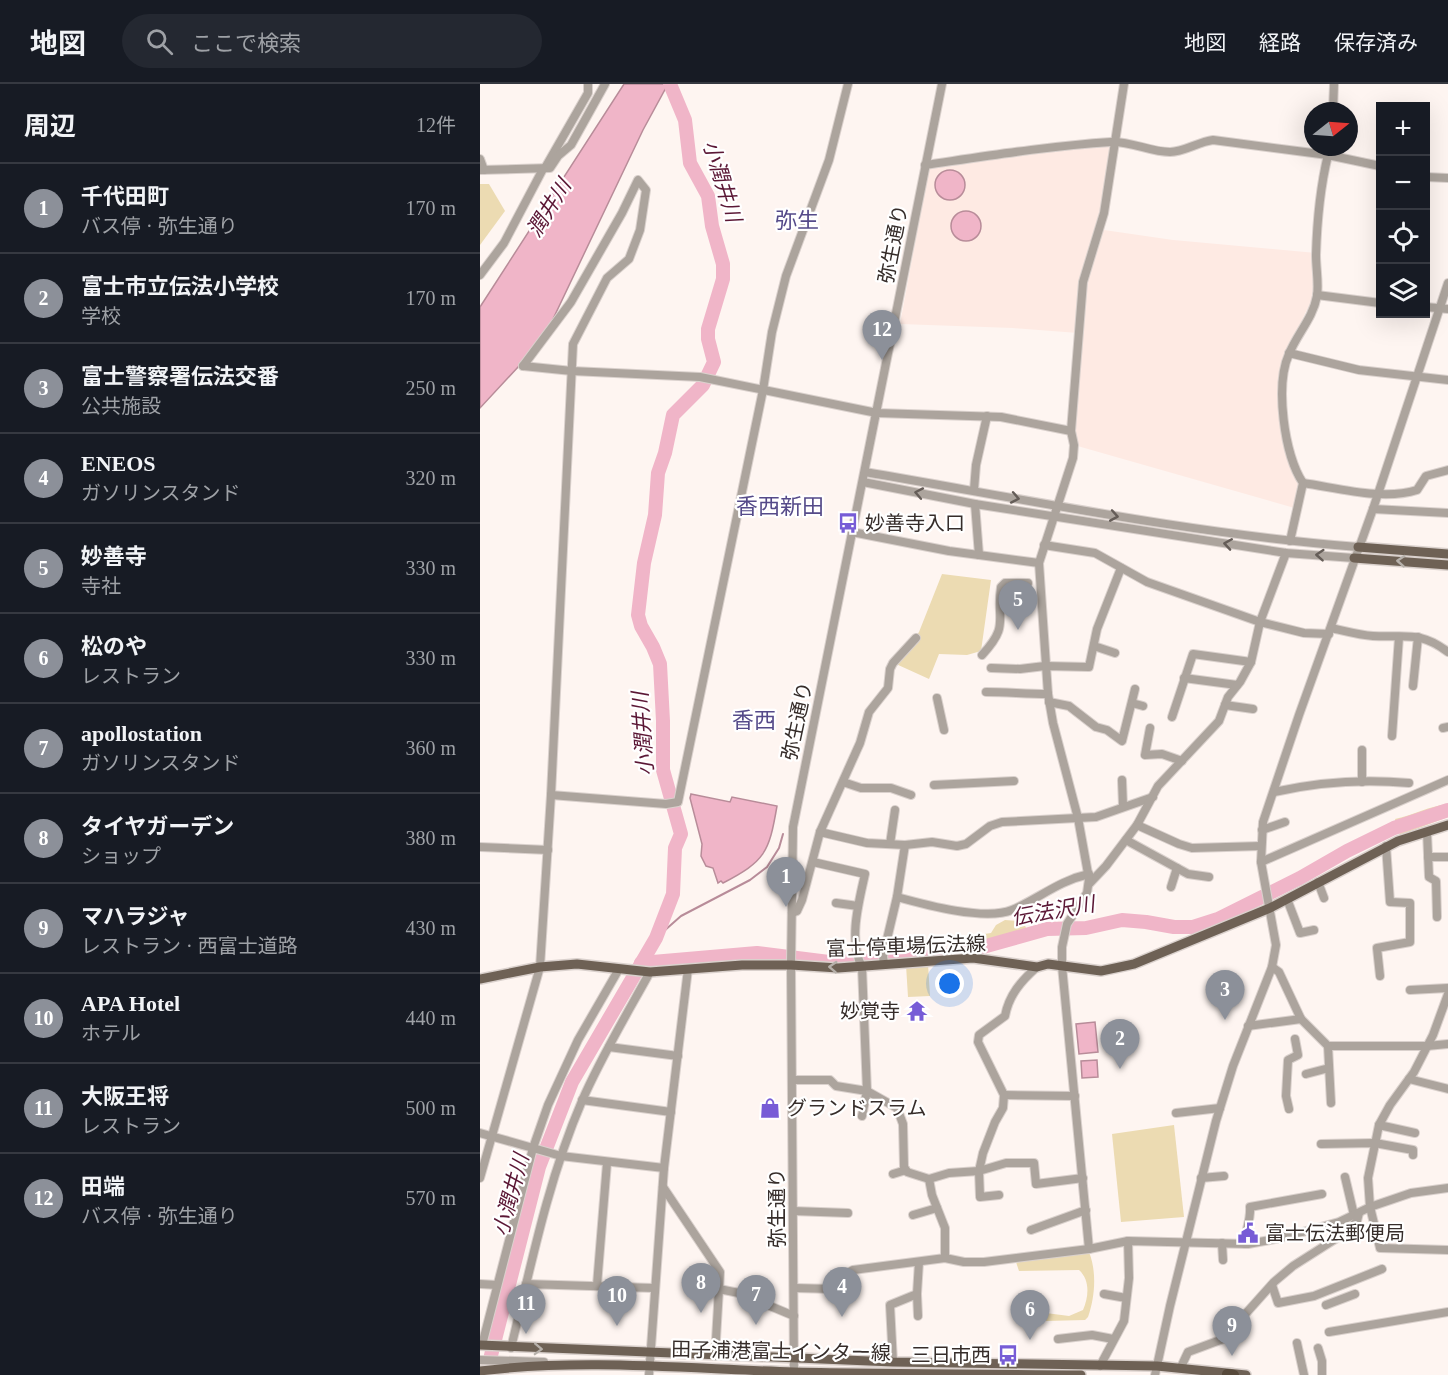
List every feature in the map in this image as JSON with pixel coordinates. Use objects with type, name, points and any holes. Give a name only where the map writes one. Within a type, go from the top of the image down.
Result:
[{"type":"main road","points":[[1358,547],[1448,554]]},
{"type":"main road","points":[[1354,558],[1448,565]]},
{"type":"main road","name":"富士停車場伝法線","points":[[480,979],[540,967],[577,964],[648,972],[742,965],[838,968],[884,960],[973,958],[1037,967],[1048,964],[1101,971],[1115,969],[1134,964],[1287,899],[1386,846],[1448,825]]},
{"type":"main road","name":"田子浦港富士インター線","points":[[481,1345],[794,1359],[1100,1366],[1156,1370],[1181,1367],[1246,1375]]},
{"type":"main road","name":"田子浦港富士インター線","points":[[480,1371],[505,1372],[600,1365],[649,1370],[1081,1375]]},
{"type":"street","points":[[480,275],[504,243],[588,93],[588,84]]},
{"type":"street","points":[[480,159],[482,170],[550,168],[558,156],[571,145],[605,84]]},
{"type":"street","points":[[551,795],[666,804],[678,802],[772,332],[786,276],[829,159],[848,84]]},
{"type":"street","name":"弥生通り","points":[[794,1373],[791,965],[795,809],[942,84]]},
{"type":"street","points":[[1089,884],[1078,818],[1048,698],[1035,583],[1044,545],[1073,458],[1074,445],[1071,431],[1083,282],[1104,213],[1124,84]]},
{"type":"street","points":[[1333,102],[1334,84]]},
{"type":"street","points":[[926,165],[1065,146],[1115,142],[1148,150],[1169,152],[1180,151],[1200,142],[1213,140],[1304,149]]},
{"type":"street","points":[[1290,541],[1303,483],[1297,474],[1288,447],[1283,382],[1289,353],[1311,313],[1317,295],[1319,203],[1328,156]]},
{"type":"street","points":[[1346,156],[1376,165]]},
{"type":"street","points":[[1430,177],[1448,178]]},
{"type":"street","points":[[480,1178],[540,967],[551,795],[572,371],[573,344],[607,278],[629,259],[640,231],[646,190],[638,180],[622,213],[571,302],[523,366],[572,371],[700,377],[877,413],[987,416],[1071,431]]},
{"type":"street","points":[[1156,1370],[1185,1241],[1220,1108],[1248,1026],[1272,967],[1276,945],[1261,862],[1262,830],[1269,801],[1417,378],[1444,309],[1448,283]]},
{"type":"street","points":[[1317,295],[1376,302]]},
{"type":"street","points":[[1289,353],[1359,370],[1448,380]]},
{"type":"street","points":[[974,490],[976,465],[987,416]]},
{"type":"street","points":[[1303,483],[1378,493],[1404,494],[1417,490],[1426,476],[1448,470]]},
{"type":"street","points":[[864,472],[1207,531],[1358,547]]},
{"type":"street","points":[[863,482],[975,504],[1286,553],[1354,558]]},
{"type":"street","points":[[975,504],[979,555]]},
{"type":"street","points":[[1373,509],[1448,513]]},
{"type":"street","points":[[852,532],[1039,564]]},
{"type":"street","points":[[1044,545],[1090,552],[1110,560],[1147,582],[1260,622],[1304,633],[1330,631],[1370,636],[1411,635],[1437,644],[1448,652]]},
{"type":"street","points":[[1089,1249],[1062,966],[1067,924],[1078,909],[1089,884],[1106,866],[1137,825],[1158,786],[1219,721],[1225,705],[1251,662],[1260,622],[1286,553]]},
{"type":"street","points":[[990,668],[1089,667],[1097,629],[1121,568]]},
{"type":"street","points":[[982,655],[1001,629],[1001,587],[1005,583],[1035,583]]},
{"type":"street","points":[[1392,736],[1399,637]]},
{"type":"street","points":[[1413,687],[1418,637]]},
{"type":"street","points":[[792,913],[797,911],[802,900],[820,832],[860,743],[869,712],[888,688],[893,663],[916,638]]},
{"type":"street","points":[[1094,646],[1115,653]]},
{"type":"street","points":[[1172,717],[1193,654],[1251,662]]},
{"type":"street","points":[[1184,678],[1237,685]]},
{"type":"street","points":[[986,692],[1014,692],[1020,695],[1048,698],[1069,706],[1096,727],[1107,730],[1122,741],[1135,689]]},
{"type":"street","points":[[937,698],[944,730]]},
{"type":"street","points":[[1132,703],[1143,705]]},
{"type":"street","points":[[1225,705],[1253,709]]},
{"type":"street","points":[[1150,728],[1145,755],[1162,754],[1182,761]]},
{"type":"street","points":[[1362,750],[1362,782]]},
{"type":"street","points":[[1122,780],[1123,806]]},
{"type":"street","points":[[1261,862],[1448,780]]},
{"type":"street","points":[[934,785],[1014,781]]},
{"type":"street","points":[[843,782],[861,788],[891,788],[911,795]]},
{"type":"street","points":[[1274,792],[1298,787],[1362,782],[1409,783]]},
{"type":"street","points":[[820,832],[867,843],[906,845],[932,842],[957,846],[966,844],[990,826],[1002,822],[1096,817],[1153,797]]},
{"type":"street","points":[[890,844],[895,810]]},
{"type":"street","points":[[1262,830],[1285,822]]},
{"type":"street","points":[[1137,825],[1192,848],[1261,846]]},
{"type":"street","points":[[1427,832],[1429,877],[1436,881],[1437,916]]},
{"type":"street","points":[[1126,840],[1188,874],[1209,877]]},
{"type":"street","points":[[884,960],[906,845]]},
{"type":"street","points":[[1380,976],[1377,948],[1410,942],[1410,903],[1390,902],[1386,846]]},
{"type":"street","points":[[480,847],[548,850]]},
{"type":"street","points":[[1428,857],[1448,857]]},
{"type":"street","points":[[813,862],[865,874],[855,927],[863,988],[867,1091],[862,1116]]},
{"type":"street","points":[[1171,887],[1177,868]]},
{"type":"street","points":[[897,897],[992,915],[1011,910],[1069,879],[1089,874]]},
{"type":"street","points":[[1318,882],[1324,898]]},
{"type":"street","points":[[1287,899],[1300,933],[1314,930]]},
{"type":"street","points":[[836,903],[858,906]]},
{"type":"street","points":[[999,1195],[980,1197],[979,1171],[983,1153],[1003,1108],[1004,1095],[978,1042],[979,1035],[1005,1016],[1008,1002],[1022,980],[1037,967]]},
{"type":"street","points":[[1272,967],[1279,972],[1301,1019],[1328,1046],[1331,1103]]},
{"type":"street","points":[[481,1345],[548,1105],[578,1040],[619,969]]},
{"type":"street","points":[[649,1370],[664,1168],[688,969]]},
{"type":"street","points":[[512,1348],[559,1155],[582,1100],[648,972]]},
{"type":"street","points":[[863,988],[874,988]]},
{"type":"street","points":[[1410,990],[1448,988]]},
{"type":"street","points":[[1448,994],[1433,1035],[1409,1079],[1379,1125],[1368,1178],[1370,1207],[1380,1248],[1448,1250]]},
{"type":"street","points":[[1248,1026],[1301,1019]]},
{"type":"street","points":[[1289,1109],[1286,1096],[1288,1060],[1298,1055],[1295,1039]]},
{"type":"street","points":[[1328,1046],[1448,1044]]},
{"type":"street","points":[[609,1047],[678,1056]]},
{"type":"street","points":[[1306,1074],[1329,1068]]},
{"type":"street","points":[[1409,1079],[1448,1089]]},
{"type":"street","points":[[792,1080],[830,1080],[836,1086],[867,1091],[891,1103],[901,1113],[906,1170]]},
{"type":"street","points":[[1004,1095],[1075,1096]]},
{"type":"street","points":[[582,1100],[671,1112]]},
{"type":"street","points":[[1176,1113],[1220,1108]]},
{"type":"street","points":[[1379,1125],[1416,1133]]},
{"type":"street","points":[[480,1133],[559,1155],[607,1163],[664,1168]]},
{"type":"street","points":[[1321,1144],[1375,1143],[1413,1150],[1413,1155]]},
{"type":"street","points":[[597,1285],[607,1163]]},
{"type":"street","points":[[893,1174],[906,1170],[929,1179],[949,1173],[979,1171],[1006,1163],[1034,1163],[1036,1184],[1083,1178]]},
{"type":"street","points":[[1201,1178],[1224,1176]]},
{"type":"street","points":[[1181,1367],[1188,1352],[1223,1339],[1272,1285],[1293,1266],[1348,1232],[1357,1221],[1357,1214],[1345,1177]]},
{"type":"street","points":[[929,1179],[945,1228],[945,1258]]},
{"type":"street","points":[[663,1187],[720,1272],[715,1356]]},
{"type":"street","points":[[794,1288],[832,1289],[837,1287],[845,1274],[853,1270],[945,1258],[964,1262],[984,1262],[1089,1249],[1128,1241],[1245,1244],[1281,1239],[1339,1222],[1370,1207],[1411,1193],[1448,1188]]},
{"type":"street","points":[[1245,1244],[1245,1229],[1251,1219],[1250,1207],[1322,1194]]},
{"type":"street","points":[[913,1215],[937,1208]]},
{"type":"street","points":[[1031,1230],[1086,1210]]},
{"type":"street","points":[[793,1211],[848,1213]]},
{"type":"street","points":[[1100,1366],[1124,1321],[1129,1278],[1128,1241]]},
{"type":"street","points":[[1222,1243],[1223,1260]]},
{"type":"street","points":[[918,1316],[919,1262]]},
{"type":"street","points":[[1272,1285],[1278,1303],[1314,1296],[1382,1269]]},
{"type":"street","points":[[480,1284],[497,1285]]},
{"type":"street","points":[[526,1284],[654,1288]]},
{"type":"street","points":[[720,1289],[739,1293],[794,1316]]},
{"type":"street","points":[[893,1362],[890,1305],[917,1294]]},
{"type":"street","points":[[1104,1294],[1126,1298]]},
{"type":"street","points":[[1326,1305],[1355,1294]]},
{"type":"street","points":[[1329,1332],[1448,1312]]},
{"type":"street","points":[[1059,1339],[1092,1335],[1113,1340]]},
{"type":"street","points":[[1297,1344],[1304,1375]]},
{"type":"street","points":[[1318,1348],[1322,1360],[1322,1375]]},
{"type":"street","points":[[480,1360],[600,1365]]},
{"type":"shaded area","points":[[1115,142],[1104,230],[1173,240],[1316,253],[1317,289],[1282,361],[1284,414],[1303,483],[1298,509],[1074,445],[1079,386],[1078,333],[900,324],[929,168]]},
{"type":"shaded area","points":[[480,184],[489,184],[505,211],[480,245]]},
{"type":"shaded area","points":[[942,574],[991,580],[981,651],[967,655],[939,654],[929,679],[896,664],[919,632]]},
{"type":"shaded area","points":[[1448,804],[1448,817],[1400,835],[1395,819]]},
{"type":"shaded area","points":[[1005,920],[1019,921],[1026,927],[1022,938],[993,950],[972,950],[973,939],[978,935],[991,933],[996,925]]},
{"type":"shaded area","points":[[928,964],[930,996],[908,997],[906,965]]},
{"type":"shaded area","points":[[1174,1125],[1184,1217],[1121,1222],[1112,1134]]},
{"type":"shaded area","points":[[1089,1252],[1094,1284],[1088,1317],[1085,1320],[1046,1321],[1046,1313],[1069,1316],[1083,1310],[1087,1283],[1083,1274],[1079,1270],[1019,1271],[1016,1262]]},
{"type":"water","name":"潤井川","points":[[624,84],[668,84],[643,130],[543,340],[480,408],[480,307]]},
{"type":"water","points":[[950,170],[961,174],[965,185],[961,196],[950,200],[939,196],[935,185],[939,174]]},
{"type":"water","points":[[966,211],[977,215],[981,226],[977,237],[966,241],[955,237],[951,226],[955,215]]},
{"type":"water","points":[[691,794],[730,802],[732,797],[777,806],[771,835],[763,854],[748,868],[723,883],[721,881],[718,883],[713,868],[706,866],[701,856],[702,844],[690,798]]},
{"type":"water","points":[[1095,1022],[1098,1052],[1079,1054],[1076,1024]]},
{"type":"water","points":[[1097,1060],[1098,1077],[1082,1078],[1081,1061]]},
{"type":"waterway","name":"小潤井川","points":[[486,1375],[539,1167],[572,1082],[656,938],[673,894],[675,848],[681,834],[663,770],[660,664],[638,615],[644,563],[655,515],[658,473],[673,415],[703,385],[714,362],[708,329],[723,279],[723,264],[712,226],[708,196],[690,163],[685,120],[670,84]]},
{"type":"waterway","name":"伝法沢川","points":[[641,963],[757,953],[829,962],[865,961],[954,955],[1047,929],[1086,928],[1122,920],[1174,927],[1193,927],[1218,919],[1394,828],[1448,810]]},
{"type":"waterway","points":[[656,938],[681,916],[750,880],[767,867],[779,848],[783,834]]},
{"type":"place","name":"田端","points":[[882,360]]},
{"type":"place","name":"妙善寺入口","points":[[848,523]]},
{"type":"place","name":"妙善寺","points":[[1018,630]]},
{"type":"place","name":"千代田町","points":[[786,907]]},
{"type":"place","name":"妙覚寺","points":[[917,1011]]},
{"type":"place","name":"富士警察署伝法交番","points":[[1225,1020]]},
{"type":"place","name":"富士市立伝法小学校","points":[[1120,1069]]},
{"type":"place","name":"グランドスラム","points":[[770,1108]]},
{"type":"place","name":"富士伝法郵便局","points":[[1248,1233]]},
{"type":"place","name":"タイヤガーデン","points":[[701,1313]]},
{"type":"place","name":"ENEOS","points":[[842,1317]]},
{"type":"place","name":"apollostation","points":[[756,1325]]},
{"type":"place","name":"APA Hotel","points":[[617,1326]]},
{"type":"place","name":"大阪王将","points":[[526,1334]]},
{"type":"place","name":"松のや","points":[[1030,1340]]},
{"type":"place","name":"三日市西","points":[[1008,1355]]},
{"type":"place","name":"マハラジャ","points":[[1232,1356]]},
{"type":"district","name":"弥生","points":[[797,220]]},
{"type":"district","name":"香西新田","points":[[780,506]]},
{"type":"district","name":"香西","points":[[754,720]]}]
